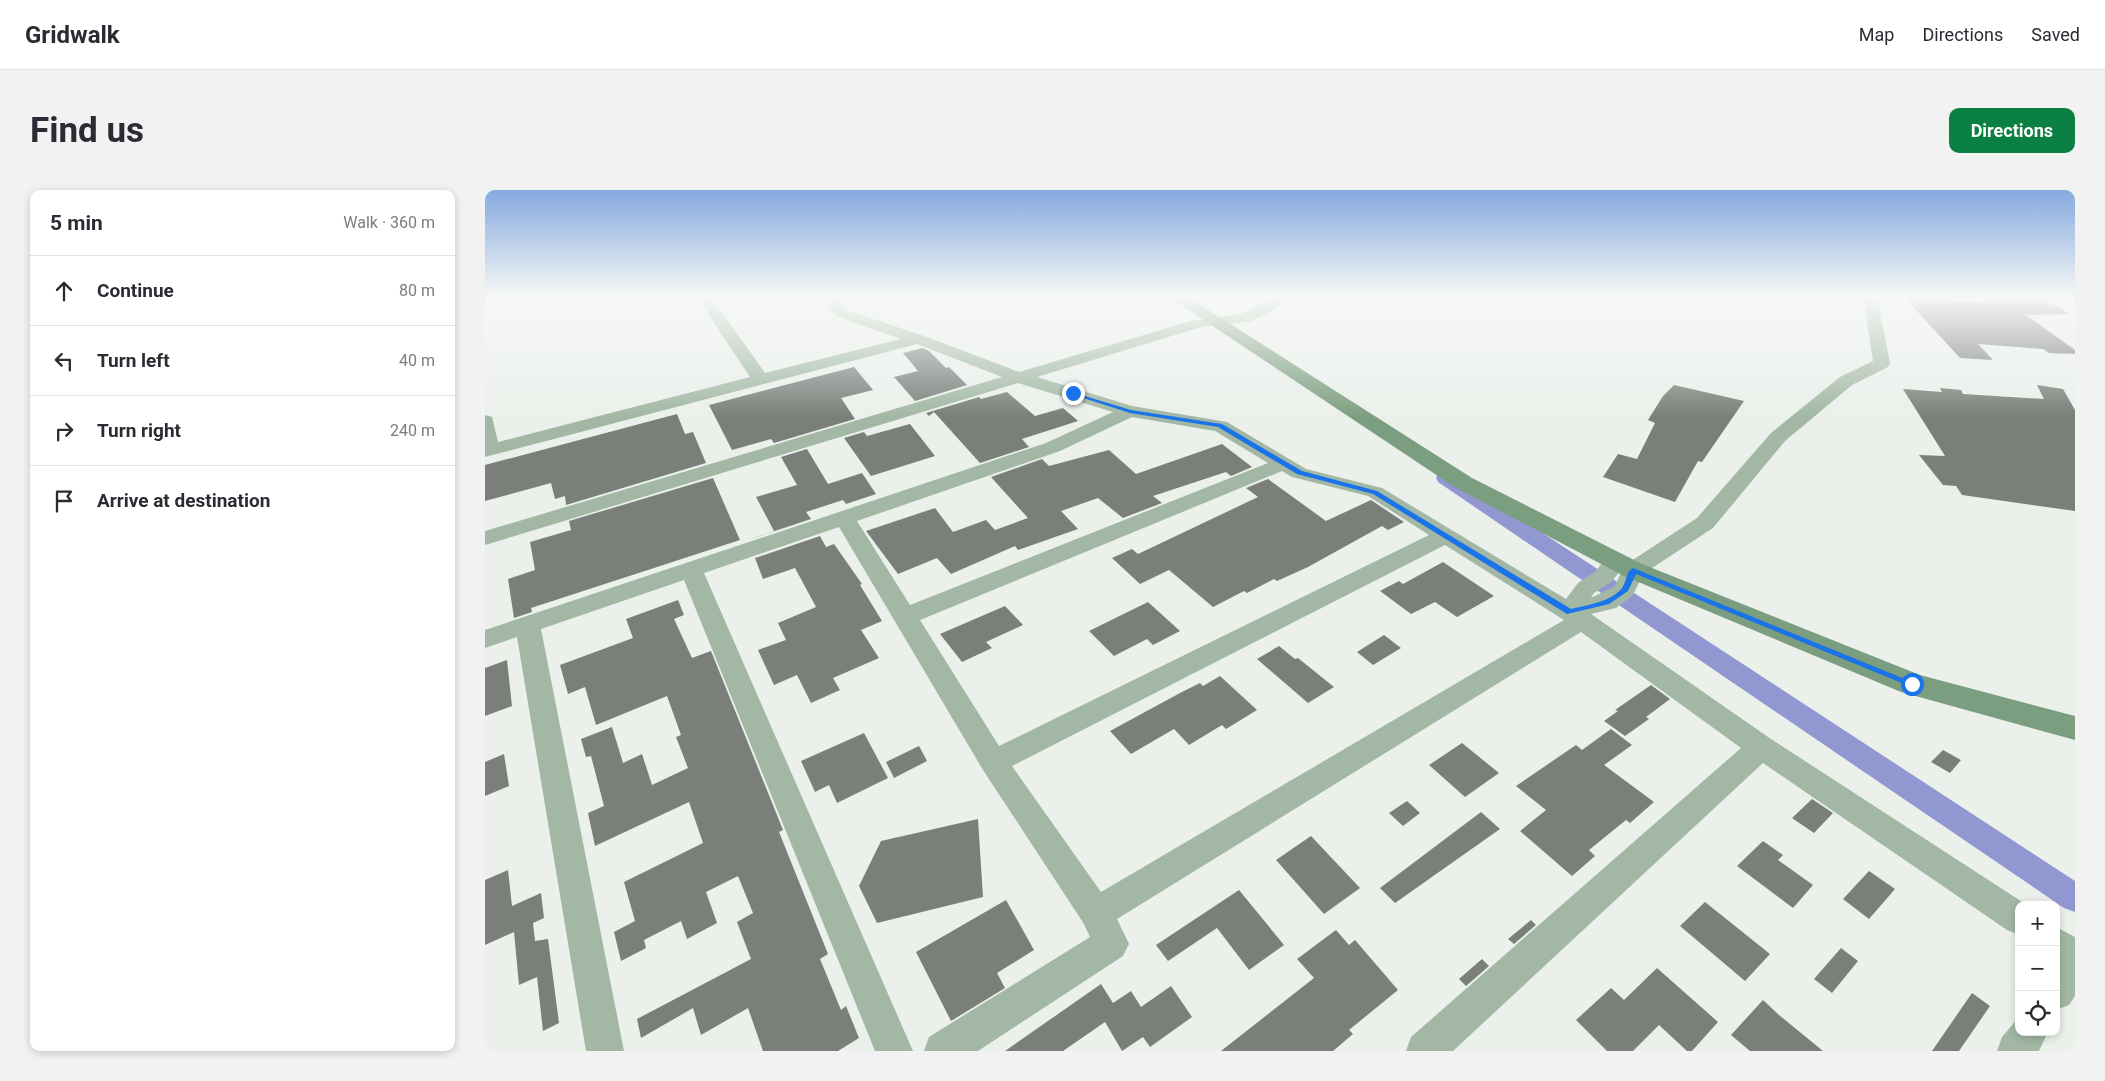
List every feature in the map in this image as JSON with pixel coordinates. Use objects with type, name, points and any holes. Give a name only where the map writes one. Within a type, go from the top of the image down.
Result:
[{"type":"street","points":[[732,337],[761,380]]},
{"type":"street","points":[[913,337],[1020,378],[1130,411],[1220,426],[1299,473],[1375,492],[1576,616],[1761,747],[2015,916]]},
{"type":"street","points":[[485,538],[1154,337]]},
{"type":"street","points":[[1229,337],[1464,483],[1611,581],[1912,684],[2075,728]]},
{"type":"street","points":[[1096,913],[1576,616],[1611,581],[1705,523],[1778,437],[1846,381],[1882,363],[1877,337]]},
{"type":"street","points":[[485,421],[487,450],[918,339]]},
{"type":"street","points":[[485,639],[1053,447],[1130,411]]},
{"type":"street","points":[[906,616],[1282,464]]},
{"type":"street","points":[[845,518],[993,762],[1096,913],[1111,944],[943,1051]]},
{"type":"street","points":[[993,762],[1445,536]]},
{"type":"street","points":[[691,569],[894,1051]]},
{"type":"street","points":[[527,624],[605,1051]]},
{"type":"street","points":[[1425,1051],[1761,747]]},
{"type":"street","points":[[2059,946],[2075,957]]},
{"type":"street","points":[[2057,991],[2075,965]]},
{"type":"street","points":[[2016,1051],[2026,1036]]},
{"type":"building","points":[[1941,337],[2057,337],[2075,350],[2075,354],[2049,353],[2043,349],[1978,344],[1993,360],[1960,358]]},
{"type":"building","points":[[923,348],[929,351],[946,368],[949,367],[967,385],[915,401],[894,377],[918,371],[903,353]]},
{"type":"building","points":[[854,367],[873,390],[841,398],[855,419],[774,443],[771,439],[732,450],[709,405]]},
{"type":"building","points":[[1674,385],[1744,401],[1702,462],[1698,461],[1675,502],[1603,477],[1618,454],[1637,459],[1655,423],[1648,420],[1663,396]]},
{"type":"building","points":[[2037,385],[2063,389],[2075,410],[2075,511],[1962,495],[1956,486],[1943,485],[1919,455],[1945,456],[1903,389],[1942,392],[1940,388],[1961,390],[1963,394],[2044,399]]},
{"type":"building","points":[[1007,392],[1035,416],[1063,408],[1078,421],[1022,439],[1029,447],[980,463],[934,412],[929,416],[926,413],[979,397],[981,399]]},
{"type":"building","points":[[677,414],[685,434],[693,432],[706,463],[566,505],[565,496],[555,499],[551,483],[485,501],[485,465]]},
{"type":"building","points":[[910,424],[935,456],[871,476],[844,438],[864,432],[867,436]]},
{"type":"building","points":[[1222,444],[1252,467],[1231,476],[1226,472],[1153,496],[1162,503],[1123,518],[1098,498],[1061,511],[1078,529],[1018,550],[1015,546],[951,574],[937,558],[898,574],[866,531],[935,508],[953,532],[986,520],[995,530],[1028,518],[991,477],[1042,459],[1049,466],[1109,450],[1136,474]]},
{"type":"building","points":[[807,449],[828,484],[862,473],[876,494],[846,504],[843,500],[806,512],[811,519],[748,540],[774,531],[756,497],[797,485],[781,457]]},
{"type":"building","points":[[713,478],[740,540],[531,608],[532,612],[514,618],[508,579],[535,570],[530,542],[571,530],[569,521]]},
{"type":"building","points":[[1268,479],[1326,521],[1371,500],[1404,522],[1388,530],[1382,526],[1308,567],[1277,581],[1274,579],[1247,593],[1244,591],[1213,607],[1169,570],[1140,584],[1112,558],[1132,549],[1138,554],[1258,497],[1246,488]]},
{"type":"building","points":[[820,536],[826,547],[834,544],[862,584],[860,585],[882,621],[861,630],[879,658],[833,678],[840,690],[811,703],[797,675],[774,685],[758,650],[786,640],[778,623],[816,607],[795,568],[763,579],[755,558]]},
{"type":"building","points":[[1443,562],[1494,596],[1457,617],[1435,602],[1411,614],[1380,591],[1399,581],[1403,584]]},
{"type":"building","points":[[678,600],[684,615],[674,619],[692,658],[711,651],[783,830],[779,832],[828,954],[820,959],[841,1010],[846,1006],[859,1038],[838,1051],[763,1051],[748,1008],[701,1035],[693,1008],[641,1038],[637,1019],[751,959],[737,922],[753,913],[738,876],[706,892],[717,923],[687,939],[681,921],[644,940],[646,948],[621,961],[614,932],[635,921],[624,882],[703,843],[689,802],[595,846],[588,813],[604,806],[591,756],[586,757],[581,739],[612,727],[623,763],[642,754],[652,785],[688,768],[676,737],[681,735],[667,696],[596,725],[585,687],[568,694],[560,665],[633,638],[626,619]]},
{"type":"building","points":[[1148,602],[1180,631],[1153,645],[1147,639],[1114,656],[1089,631]]},
{"type":"building","points":[[1005,606],[1023,625],[986,642],[992,648],[962,662],[940,634]]},
{"type":"building","points":[[1384,635],[1401,648],[1373,665],[1357,652]]},
{"type":"building","points":[[1279,646],[1295,659],[1298,658],[1334,687],[1308,703],[1257,659]]},
{"type":"building","points":[[507,660],[512,706],[485,716],[485,668]]},
{"type":"building","points":[[1220,676],[1257,710],[1226,729],[1222,725],[1189,745],[1174,729],[1131,754],[1110,731],[1200,683],[1203,686]]},
{"type":"building","points":[[1651,685],[1670,699],[1646,717],[1649,719],[1625,736],[1604,721],[1618,711],[1615,710]]},
{"type":"building","points":[[1611,729],[1632,745],[1604,765],[1654,802],[1630,823],[1626,820],[1589,850],[1595,856],[1572,876],[1520,831],[1546,810],[1516,786],[1576,745],[1582,750]]},
{"type":"building","points":[[864,733],[888,778],[837,803],[829,785],[815,792],[801,761]]},
{"type":"building","points":[[1462,743],[1499,773],[1465,797],[1429,765]]},
{"type":"building","points":[[919,746],[927,761],[894,778],[886,762]]},
{"type":"building","points":[[1943,750],[1961,760],[1950,773],[1931,762]]},
{"type":"building","points":[[504,754],[509,786],[485,796],[485,762]]},
{"type":"building","points":[[1812,799],[1833,813],[1814,833],[1792,818]]},
{"type":"building","points":[[1407,801],[1420,813],[1403,826],[1389,813]]},
{"type":"building","points":[[1481,812],[1500,829],[1395,903],[1380,888]]},
{"type":"building","points":[[978,819],[983,897],[877,923],[859,886],[881,841]]},
{"type":"building","points":[[1311,836],[1360,888],[1324,914],[1276,860]]},
{"type":"building","points":[[1763,841],[1783,855],[1778,860],[1813,885],[1793,908],[1737,866]]},
{"type":"building","points":[[508,870],[512,906],[541,893],[544,918],[533,923],[535,941],[548,939],[559,1023],[543,1031],[537,977],[519,985],[514,932],[485,945],[485,880]]},
{"type":"building","points":[[1869,871],[1895,889],[1869,919],[1843,899]]},
{"type":"building","points":[[1239,890],[1284,945],[1249,970],[1217,928],[1168,961],[1156,945]]},
{"type":"building","points":[[1006,900],[1034,950],[997,973],[1005,988],[951,1021],[916,952]]},
{"type":"building","points":[[1705,902],[1770,954],[1745,981],[1680,926]]},
{"type":"building","points":[[1531,920],[1536,925],[1514,944],[1508,939]]},
{"type":"building","points":[[1336,930],[1349,945],[1355,940],[1398,990],[1349,1030],[1353,1034],[1333,1051],[1221,1051],[1314,978],[1297,959]]},
{"type":"building","points":[[1841,948],[1858,961],[1832,993],[1814,979]]},
{"type":"building","points":[[1482,959],[1489,966],[1466,986],[1459,979]]},
{"type":"building","points":[[1657,968],[1718,1022],[1692,1051],[1687,1051],[1659,1025],[1633,1051],[1607,1051],[1576,1020],[1611,988],[1624,1000]]},
{"type":"building","points":[[1101,984],[1113,1003],[1131,991],[1141,1007],[1171,986],[1192,1017],[1150,1047],[1143,1037],[1122,1051],[1105,1022],[1063,1051],[1005,1051]]},
{"type":"building","points":[[1972,993],[1990,1006],[1959,1051],[1932,1051]]},
{"type":"building","points":[[1763,1000],[1823,1051],[1750,1051],[1731,1035]]},
{"type":"waterway","points":[[1445,478],[2075,898]]},
{"type":"route","points":[[1073,393],[1130,411],[1220,426],[1299,473],[1375,492],[1570,612],[1607,602],[1625,590],[1633,570],[1912,684]]}]
